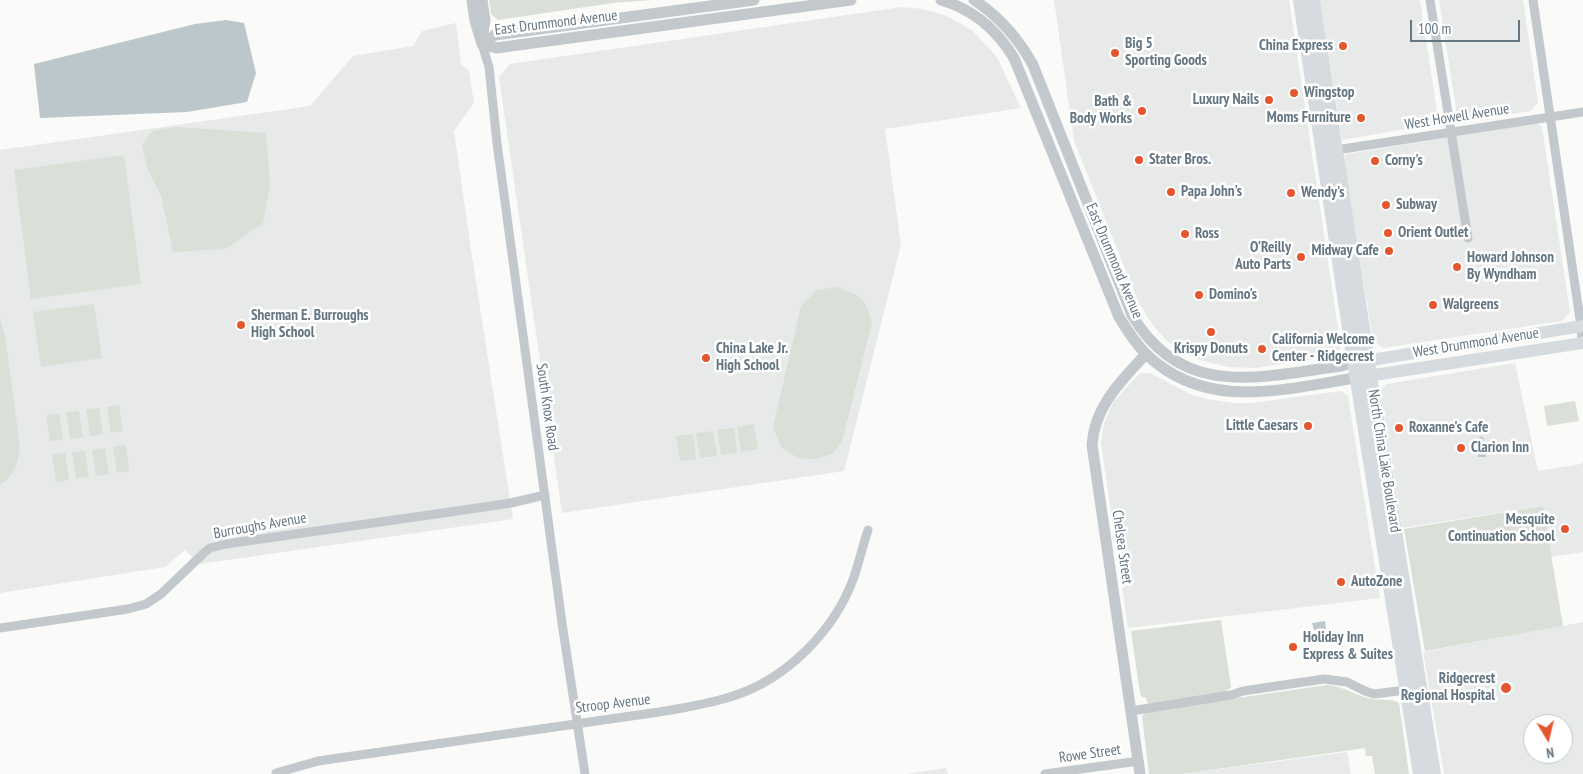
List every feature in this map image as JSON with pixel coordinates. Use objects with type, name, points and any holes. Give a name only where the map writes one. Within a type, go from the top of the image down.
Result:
[{"type":"main road","name":"North China Lake Boulevard","points":[[1300,0],[1354,362],[1363,377],[1420,686],[1434,774]]},
{"type":"main road","name":"North China Lake Boulevard","points":[[1313,0],[1368,360],[1363,377],[1396,630],[1420,774]]},
{"type":"main road","name":"West Drummond Avenue","points":[[1354,362],[1582,326]]},
{"type":"main road","name":"West Drummond Avenue","points":[[1363,377],[1583,343]]},
{"type":"main road","points":[[1396,630],[1403,637],[1412,681],[1420,686]]},
{"type":"street","points":[[472,0],[475,21],[482,44]]},
{"type":"street","points":[[482,0],[485,20],[482,44]]},
{"type":"street","name":"East Drummond Avenue","points":[[482,44],[495,35],[754,0]]},
{"type":"street","name":"East Drummond Avenue","points":[[482,44],[496,48],[850,0]]},
{"type":"street","name":"East Drummond Avenue","points":[[941,0],[961,8],[988,26],[1000,37],[1014,58],[1022,73],[1118,317],[1146,354],[1173,374],[1188,382],[1202,387],[1229,392],[1257,392],[1363,377]]},
{"type":"street","name":"East Drummond Avenue","points":[[974,0],[998,17],[1011,31],[1033,65],[1130,308],[1140,328],[1155,344],[1165,353],[1194,370],[1229,378],[1259,377],[1341,366],[1354,362]]},
{"type":"street","points":[[1430,0],[1468,238]]},
{"type":"street","points":[[1533,0],[1550,117],[1579,286],[1583,343]]},
{"type":"street","name":"South Knox Road","points":[[482,44],[490,67],[495,123],[585,774]]},
{"type":"street","name":"West Howell Avenue","points":[[1336,150],[1583,112]]},
{"type":"street","name":"Chelsea Street","points":[[1140,774],[1092,446],[1092,433],[1103,405],[1155,344]]},
{"type":"street","name":"Burroughs Avenue","points":[[0,628],[128,609],[146,604],[162,594],[210,548],[226,544],[511,503],[545,495]]},
{"type":"street","name":"Stroop Avenue","points":[[276,773],[318,761],[658,712],[706,703],[760,685],[778,674],[801,655],[829,624],[854,578],[868,530]]},
{"type":"street","points":[[1131,711],[1324,679],[1347,682],[1374,694],[1406,690]]},
{"type":"street","name":"Rowe Street","points":[[1045,774],[1139,761]]},
{"type":"shaded area","points":[[489,0],[651,0],[613,3],[498,20],[491,14]]},
{"type":"shaded area","points":[[1054,0],[1289,0],[1341,348],[1334,356],[1255,368],[1228,367],[1199,360],[1183,352],[1168,342],[1156,329],[1138,301],[1074,141]]},
{"type":"shaded area","points":[[1320,0],[1420,0],[1438,118],[1435,124],[1342,140]]},
{"type":"shaded area","points":[[1439,0],[1523,0],[1538,102],[1531,111],[1464,121],[1457,115]]},
{"type":"shaded area","name":"China Lake Jr. High School","points":[[902,7],[923,9],[947,16],[973,31],[997,57],[1021,108],[885,129],[901,245],[844,471],[562,513],[499,77],[510,64]]},
{"type":"shaded area","points":[[226,20],[244,23],[256,73],[247,102],[187,112],[40,118],[34,64],[195,24]]},
{"type":"shaded area","name":"Sherman E. Burroughs High School","points":[[456,23],[461,64],[469,71],[474,103],[454,131],[513,519],[200,564],[185,550],[165,567],[0,593],[0,150],[310,106],[353,56],[413,46],[422,31]]},
{"type":"shaded area","points":[[1537,123],[1542,127],[1570,312],[1562,321],[1383,348],[1373,340],[1343,159],[1346,154]]},
{"type":"shaded area","points":[[177,127],[266,133],[270,185],[263,223],[225,249],[173,252],[161,195],[148,170],[142,145],[152,131]]},
{"type":"shaded area","points":[[124,155],[141,284],[31,299],[14,170]]},
{"type":"shaded area","points":[[838,287],[857,295],[865,303],[872,322],[842,441],[832,454],[815,459],[798,458],[781,447],[773,428],[801,306],[817,290]]},
{"type":"shaded area","points":[[94,304],[102,358],[41,367],[33,312]]},
{"type":"shaded area","points":[[0,319],[5,336],[20,447],[14,469],[9,478],[0,485]]},
{"type":"shaded area","name":"Clarion Inn","points":[[1515,363],[1538,471],[1581,464],[1583,462],[1583,552],[1551,557],[1542,506],[1402,528],[1380,391],[1386,384]]},
{"type":"shaded area","points":[[1140,373],[1150,373],[1190,394],[1233,403],[1252,403],[1341,391],[1348,396],[1380,598],[1128,628],[1101,443],[1104,423],[1114,401]]},
{"type":"shaded area","points":[[1575,401],[1579,421],[1547,426],[1544,406]]},
{"type":"shaded area","points":[[119,405],[123,431],[111,433],[107,407]]},
{"type":"shaded area","points":[[99,408],[103,434],[90,436],[86,410]]},
{"type":"shaded area","points":[[79,411],[83,437],[70,439],[66,412]]},
{"type":"shaded area","points":[[59,413],[63,440],[50,441],[46,415]]},
{"type":"shaded area","points":[[754,424],[758,449],[741,452],[737,427]]},
{"type":"shaded area","points":[[734,428],[737,453],[721,455],[717,430]]},
{"type":"shaded area","points":[[713,431],[717,456],[700,458],[696,433]]},
{"type":"shaded area","points":[[693,434],[696,459],[680,461],[676,436]]},
{"type":"shaded area","points":[[1479,437],[1483,437],[1486,457],[1478,457],[1480,451]]},
{"type":"shaded area","points":[[126,445],[129,471],[117,473],[113,447]]},
{"type":"shaded area","points":[[105,448],[109,474],[96,476],[92,450]]},
{"type":"shaded area","points":[[85,451],[89,477],[76,479],[72,452]]},
{"type":"shaded area","points":[[65,453],[69,480],[56,482],[52,455]]},
{"type":"shaded area","points":[[1543,506],[1563,626],[1425,651],[1404,529]]},
{"type":"shaded area","points":[[1221,620],[1231,687],[1223,694],[1148,704],[1146,698],[1142,697],[1140,693],[1131,631]]},
{"type":"shaded area","points":[[1325,621],[1326,629],[1314,630],[1312,623]]},
{"type":"shaded area","name":"Ridgecrest Regional Hospital","points":[[1583,622],[1583,774],[1444,774],[1423,652]]},
{"type":"shaded area","points":[[1327,685],[1339,687],[1366,698],[1399,703],[1409,774],[1375,774],[1372,756],[1366,756],[1365,748],[1182,774],[1149,774],[1142,716],[1148,711]]},
{"type":"shaded area","points":[[1347,752],[1351,774],[1183,774]]},
{"type":"shaded area","points":[[946,768],[948,774],[905,774]]},
{"type":"place","name":"China Express","points":[[1343,46]]},
{"type":"place","name":"Big 5 Sporting Goods","points":[[1115,53]]},
{"type":"place","name":"Wingstop","points":[[1294,93]]},
{"type":"place","name":"Luxury Nails","points":[[1269,100]]},
{"type":"place","name":"Bath & Body Works","points":[[1142,111]]},
{"type":"place","name":"Moms Furniture","points":[[1361,118]]},
{"type":"place","name":"Stater Bros.","points":[[1139,160]]},
{"type":"place","name":"Corny's","points":[[1375,161]]},
{"type":"place","name":"Papa John's","points":[[1171,192]]},
{"type":"place","name":"Wendy's","points":[[1291,193]]},
{"type":"place","name":"Subway","points":[[1386,205]]},
{"type":"place","name":"Orient Outlet","points":[[1388,233]]},
{"type":"place","name":"Ross","points":[[1185,234]]},
{"type":"place","name":"Midway Cafe","points":[[1389,251]]},
{"type":"place","name":"O'Reilly Auto Parts","points":[[1301,257]]},
{"type":"place","name":"Howard Johnson By Wyndham","points":[[1457,267]]},
{"type":"place","name":"Domino's","points":[[1199,295]]},
{"type":"place","name":"Walgreens","points":[[1433,305]]},
{"type":"place","name":"Sherman E. Burroughs High School","points":[[241,325]]},
{"type":"place","name":"Krispy Donuts","points":[[1211,332]]},
{"type":"place","name":"California Welcome Center - Ridgecrest","points":[[1262,349]]},
{"type":"place","name":"China Lake Jr. High School","points":[[706,358]]},
{"type":"place","name":"Little Caesars","points":[[1308,426]]},
{"type":"place","name":"Roxanne's Cafe","points":[[1399,428]]},
{"type":"place","name":"Clarion Inn","points":[[1461,448]]},
{"type":"place","name":"Mesquite Continuation School","points":[[1565,529]]},
{"type":"place","name":"AutoZone","points":[[1341,582]]},
{"type":"place","name":"Holiday Inn Express & Suites","points":[[1293,647]]},
{"type":"place","name":"Ridgecrest Regional Hospital","points":[[1506,688]]}]
